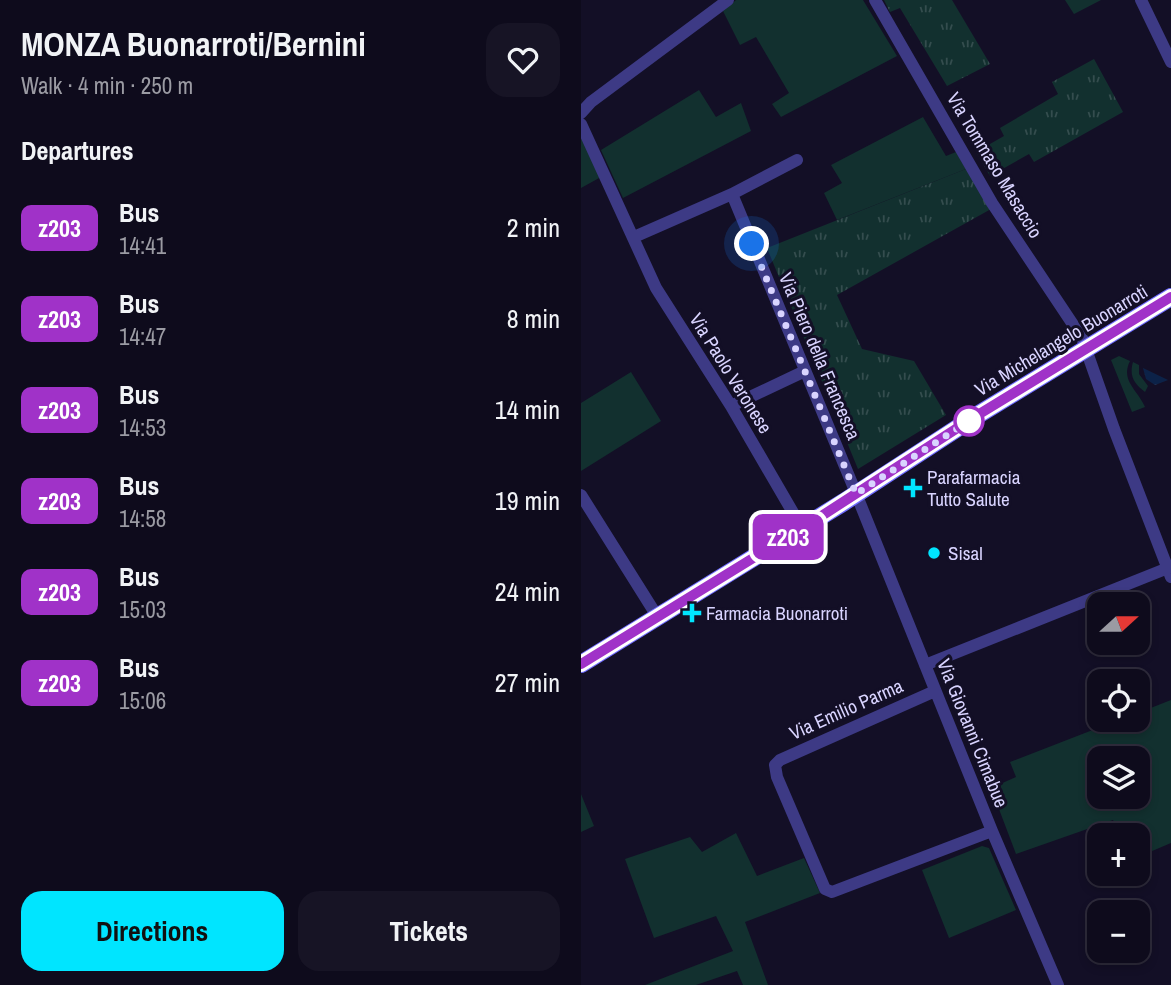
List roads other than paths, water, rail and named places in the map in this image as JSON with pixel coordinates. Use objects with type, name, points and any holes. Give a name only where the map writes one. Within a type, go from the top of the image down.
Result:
[{"type":"street","points":[[581,113],[591,102],[727,0]]},
{"type":"street","name":"Via Tommaso Masaccio","points":[[875,0],[992,203],[1082,338],[1169,572]]},
{"type":"street","points":[[1140,0],[1171,62]]},
{"type":"street","name":"Via Paolo Veronese","points":[[581,124],[656,288],[731,407],[802,528]]},
{"type":"street","points":[[634,237],[732,194],[797,160]]},
{"type":"street","name":"Via Piero della Francesca","points":[[732,194],[856,494]]},
{"type":"street","name":"Via Michelangelo Buonarroti","points":[[581,664],[802,528],[1085,348],[1171,297]]},
{"type":"street","points":[[731,407],[805,371]]},
{"type":"street","name":"Via Giovanni Cimabue","points":[[856,494],[992,831],[1059,985]]},
{"type":"street","points":[[581,495],[657,616]]},
{"type":"street","points":[[925,665],[1169,572]]},
{"type":"street","name":"Via Emilio Parma","points":[[935,691],[780,760],[775,765],[776,777],[825,889],[832,892],[992,831]]},
{"type":"water","points":[[1143,368],[1168,380],[1155,385],[1146,379]]},
{"type":"place","name":"Parafarmacia Tutto Salute","points":[[913,488]]},
{"type":"place","name":"Sisal","points":[[934,553]]},
{"type":"place","name":"Farmacia Buonarroti","points":[[692,613]]}]
